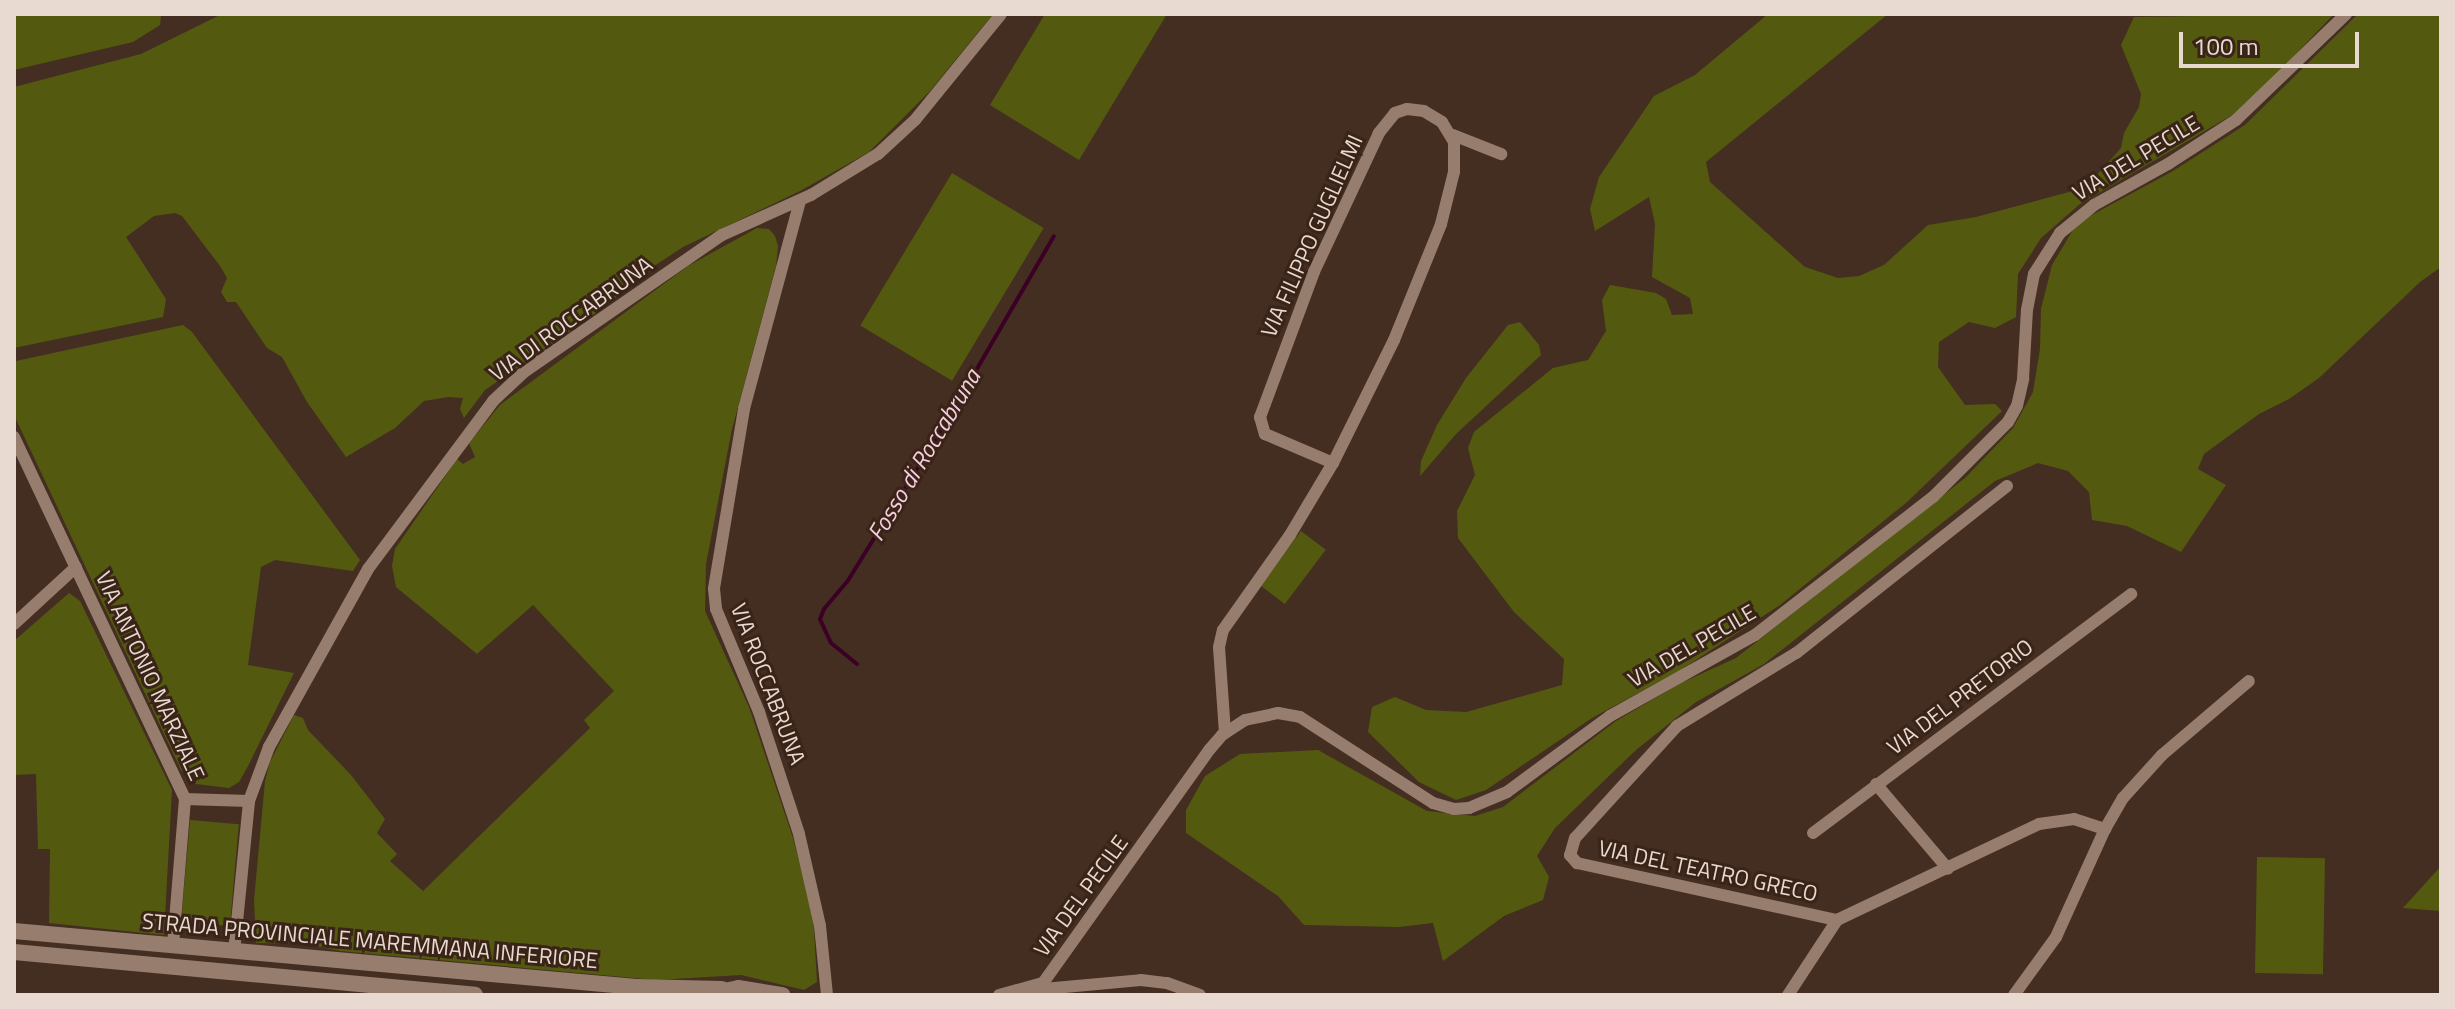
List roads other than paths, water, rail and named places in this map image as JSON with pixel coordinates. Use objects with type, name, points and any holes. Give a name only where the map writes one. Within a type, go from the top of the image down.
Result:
[{"type":"main road","name":"STRADA PROVINCIALE MAREMMANA INFERIORE","points":[[14,931],[636,987],[716,992],[748,989],[782,995]]},
{"type":"main road","name":"STRADA PROVINCIALE MAREMMANA INFERIORE","points":[[14,952],[475,995]]},
{"type":"street","name":"VIA DI ROCCABRUNA","points":[[234,952],[249,801],[273,738],[362,579],[500,392],[524,372],[722,235],[800,201],[892,143],[1001,14]]},
{"type":"street","name":"VIA DEL PECILE","points":[[999,995],[1043,983],[1210,749],[1225,733],[1256,716],[1293,715],[1433,803],[1448,808],[1469,808],[1514,787],[1610,716],[1739,646],[1933,497],[2004,427],[2022,388],[2027,310],[2034,274],[2060,233],[2094,205],[2168,164],[2241,115],[2346,14]]},
{"type":"street","name":"VIA FILIPPO GUGLIELMI","points":[[1333,463],[1263,432],[1260,417],[1271,385],[1322,254],[1388,119],[1404,110],[1424,111],[1439,119],[1453,135]]},
{"type":"street","points":[[1225,733],[1219,647],[1223,630],[1290,535],[1333,463],[1388,353],[1432,249],[1452,186],[1453,135],[1501,154]]},
{"type":"street","name":"VIA ROCCABRUNA","points":[[800,201],[742,416],[714,589],[716,609],[754,698],[799,834],[820,926],[827,995]]},
{"type":"street","name":"VIA ANTONIO MARZIALE","points":[[14,437],[185,799],[173,946]]},
{"type":"street","name":"VIA DEL TEATRO GRECO","points":[[2007,486],[1796,653],[1677,726],[1575,838],[1570,855],[1577,863],[1837,920],[1948,869],[2015,833],[2050,821],[2074,819],[2105,829]]},
{"type":"street","points":[[14,624],[76,567]]},
{"type":"street","name":"VIA DEL PRETORIO","points":[[1813,833],[2131,594]]},
{"type":"street","points":[[2014,995],[2059,931],[2105,829],[2123,798],[2152,765],[2249,681]]},
{"type":"street","points":[[1876,784],[1948,869]]},
{"type":"street","points":[[185,799],[249,801]]},
{"type":"street","points":[[1788,995],[1837,920]]},
{"type":"street","points":[[1021,990],[1141,980],[1167,983],[1200,995]]},
{"type":"waterway","name":"Fosso di Roccabruna","points":[[857,664],[831,643],[820,619],[824,609],[847,582],[945,424],[1054,236]]}]
